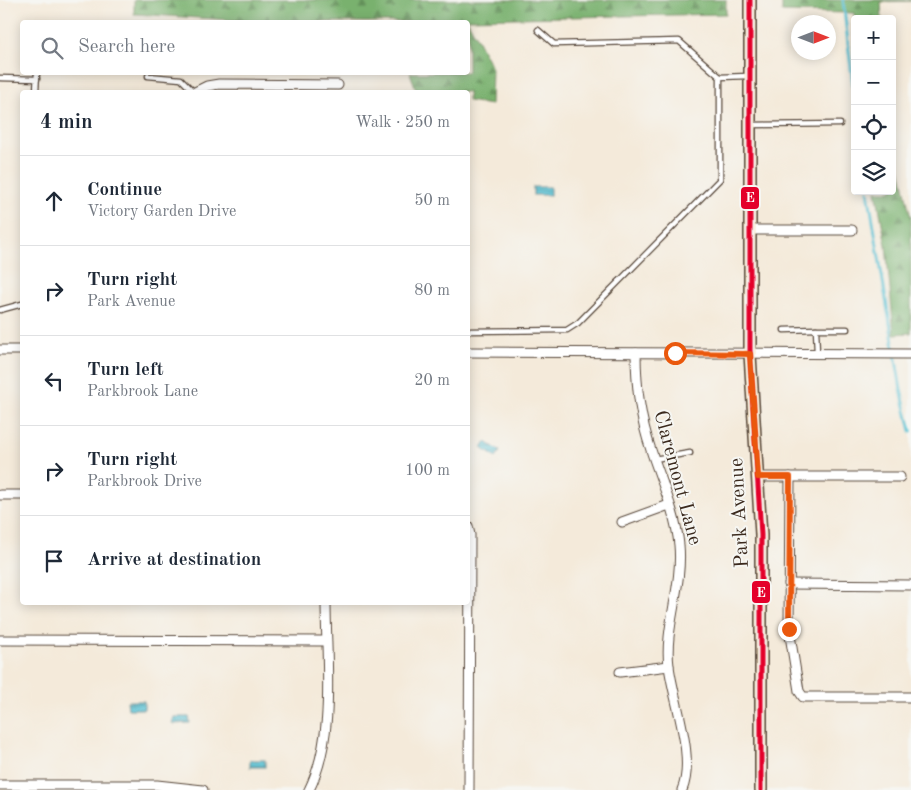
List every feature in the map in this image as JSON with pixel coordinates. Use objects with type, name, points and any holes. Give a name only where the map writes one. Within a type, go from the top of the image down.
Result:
[{"type":"main road","name":"Park Avenue","points":[[750,0],[750,354],[762,535],[761,790]]},
{"type":"street","points":[[199,90],[207,86],[219,84],[338,86]]},
{"type":"street","points":[[750,230],[852,230]]},
{"type":"street","points":[[0,350],[20,350]]},
{"type":"street","points":[[470,352],[909,354]]},
{"type":"street","name":"Claremont Lane","points":[[636,353],[636,383],[641,415],[679,544],[681,573],[669,646],[669,666],[680,710],[683,738],[686,768],[682,790]]},
{"type":"street","points":[[758,477],[900,476]]},
{"type":"street","points":[[790,477],[789,629],[795,673],[803,697],[911,698]]},
{"type":"street","points":[[0,495],[20,495]]},
{"type":"street","points":[[622,522],[669,506]]},
{"type":"street","points":[[790,584],[911,585]]},
{"type":"street","points":[[309,790],[320,766],[326,734],[326,605]]},
{"type":"street","points":[[469,790],[470,605]]},
{"type":"street","points":[[0,640],[326,641]]},
{"type":"street","points":[[620,672],[669,666]]},
{"type":"street","points":[[0,785],[157,785],[203,790]]},
{"type":"lane","points":[[538,30],[554,44],[679,41],[720,77],[750,76]]},
{"type":"lane","points":[[36,90],[37,75]]},
{"type":"lane","points":[[148,76],[181,79],[193,90]]},
{"type":"lane","points":[[470,332],[567,330],[578,323],[677,224],[720,179],[720,77]]},
{"type":"lane","points":[[0,78],[36,79]]},
{"type":"lane","points":[[750,125],[840,124]]},
{"type":"lane","points":[[0,310],[20,305]]},
{"type":"lane","points":[[816,329],[817,354]]},
{"type":"lane","points":[[784,330],[847,329]]},
{"type":"lane","points":[[654,459],[690,453]]},
{"type":"green space","points":[[134,0],[726,0],[726,14],[468,20],[232,20],[134,14]]},
{"type":"green space","points":[[782,0],[911,0],[881,2],[882,15],[782,12]]},
{"type":"green space","points":[[470,25],[492,68],[491,105],[470,101],[470,90],[416,90],[411,75],[470,75]]},
{"type":"green space","points":[[896,150],[911,218],[911,333],[894,334],[886,245],[877,195],[896,195]]},
{"type":"water","points":[[533,187],[550,187],[550,195],[533,195]]},
{"type":"water","points":[[486,442],[500,451],[496,458],[482,448]]},
{"type":"water","points":[[127,701],[144,701],[144,709],[128,709]]},
{"type":"water","points":[[174,717],[189,717],[190,723],[174,724],[172,723]]},
{"type":"water","points":[[250,760],[265,760],[265,767],[250,767]]},
{"type":"waterway","points":[[843,0],[851,69]]},
{"type":"waterway","points":[[869,195],[901,390],[911,431]]},
{"type":"transit line","name":"E","points":[[750,0],[750,354],[761,535],[761,790]]},
{"type":"route","points":[[675,353],[750,354],[758,477],[790,477],[789,629]]}]
